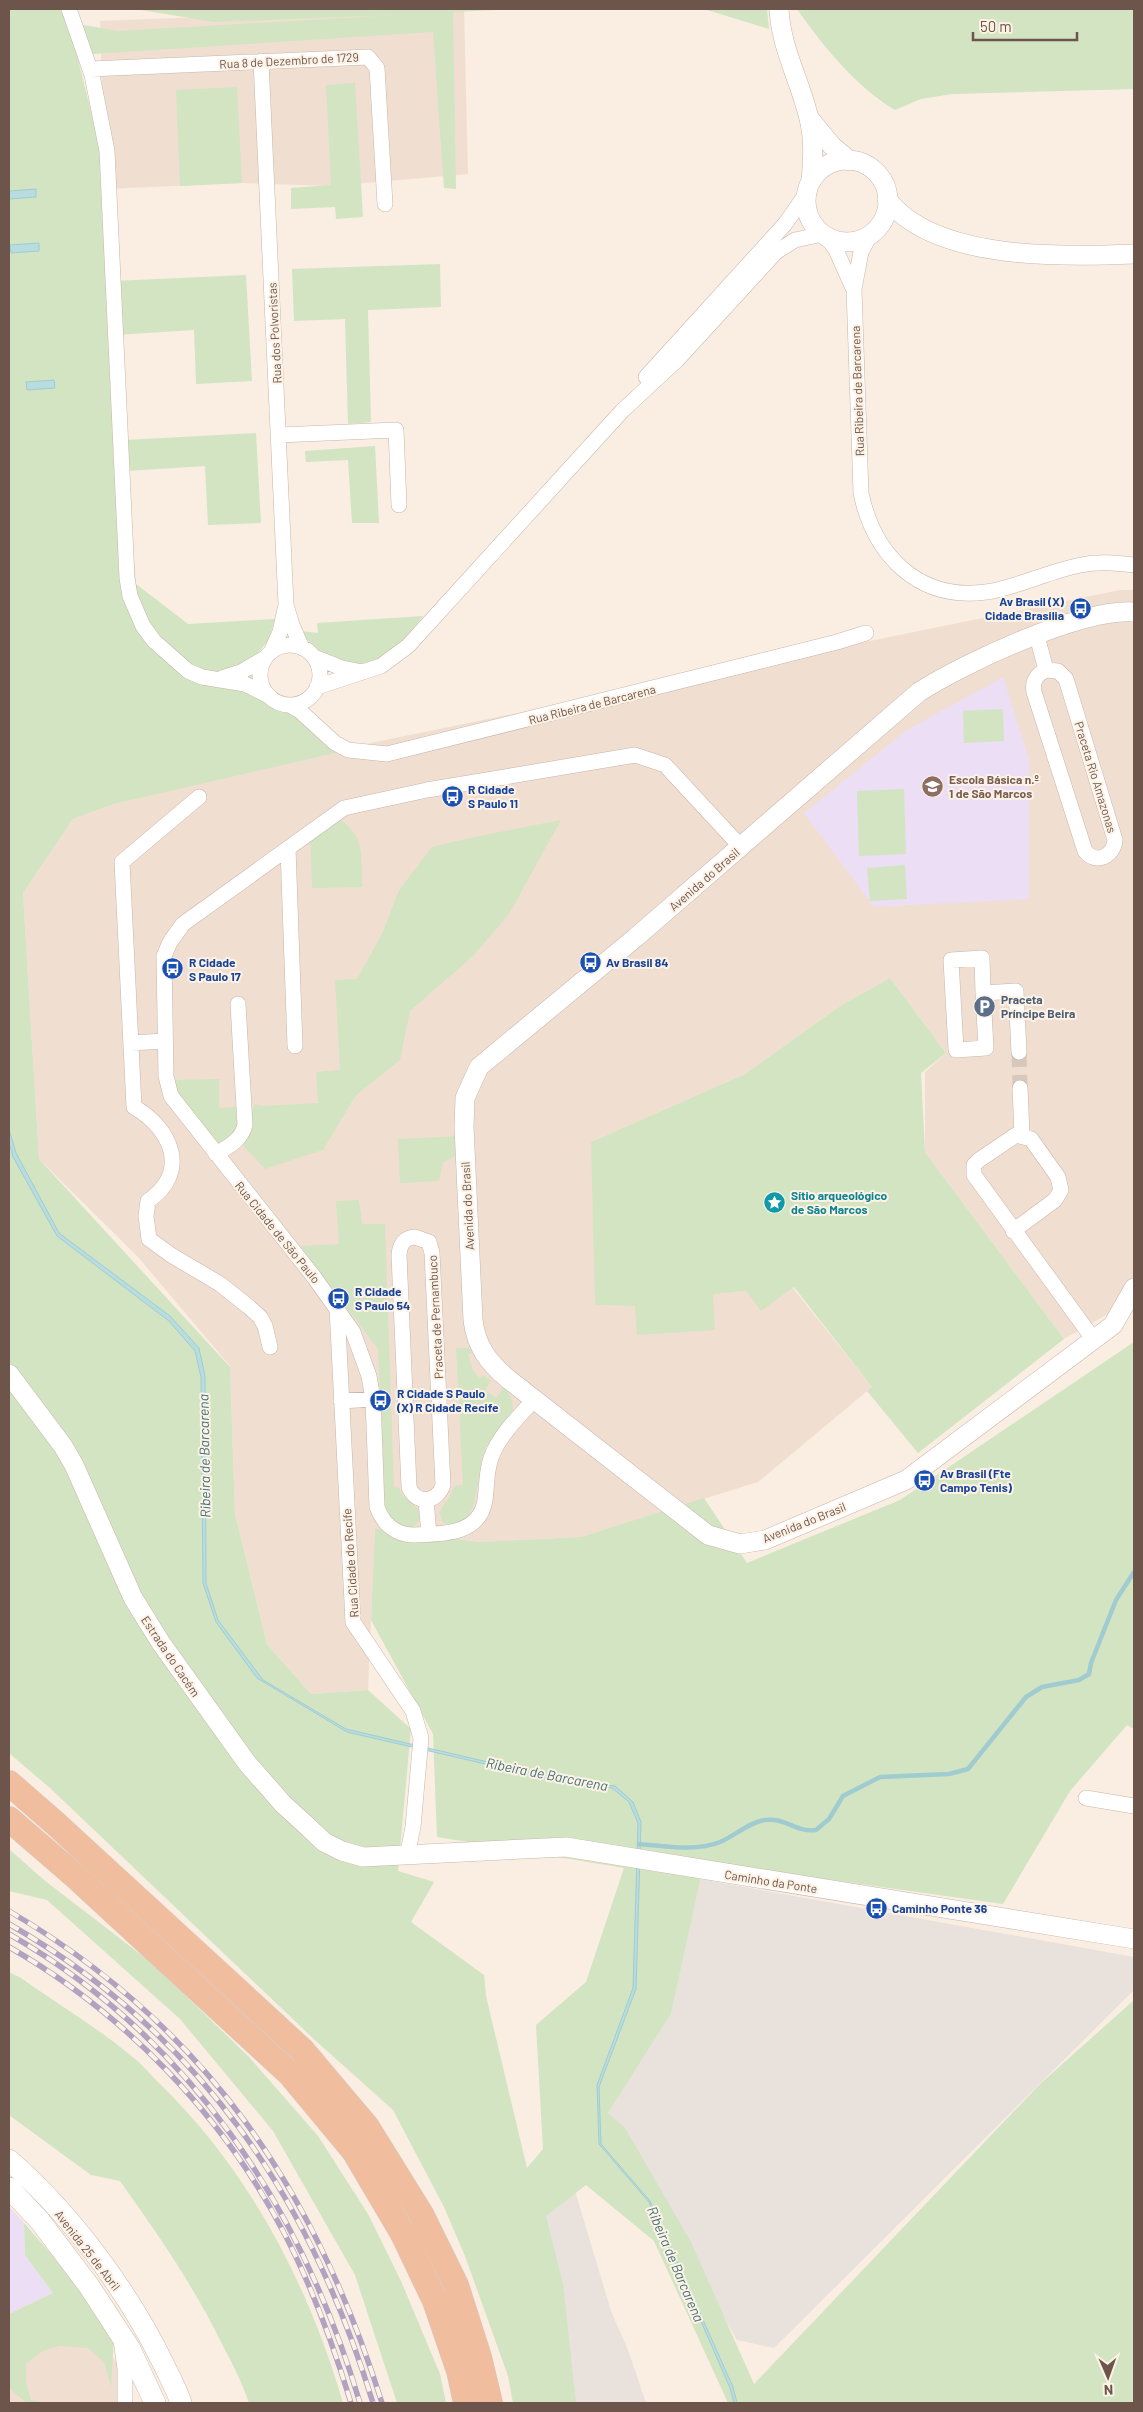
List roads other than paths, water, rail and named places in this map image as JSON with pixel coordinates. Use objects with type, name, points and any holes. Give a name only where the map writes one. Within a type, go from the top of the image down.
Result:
[{"type":"highway","points":[[9,1783],[302,2050],[367,2127],[421,2214],[456,2285],[479,2357],[490,2403]]},
{"type":"highway","points":[[9,1819],[75,1876],[290,2074],[354,2151],[403,2234],[435,2301],[459,2371],[466,2403]]},
{"type":"main road","name":"Avenida 25 de Abril","points":[[9,2160],[56,2208],[110,2274],[151,2339],[181,2403]]},
{"type":"main road","name":"Avenida 25 de Abril","points":[[9,2188],[40,2221],[89,2286],[130,2350],[155,2403]]},
{"type":"street","points":[[69,9],[90,69],[107,151],[127,578],[130,596],[136,613],[154,641],[188,671],[202,677],[246,684],[281,703],[303,702],[316,689],[381,666],[408,646],[622,411],[677,360],[776,252],[795,240],[825,236],[849,242],[872,233],[905,230],[941,235]]},
{"type":"street","points":[[779,9],[785,44],[808,117],[812,139],[808,216],[814,226],[825,236]]},
{"type":"street","name":"Rua 8 de Dezembro de 1729","points":[[90,69],[368,57],[374,61],[378,68],[385,204]]},
{"type":"street","name":"Rua dos Polvoristas","points":[[261,61],[286,605],[292,626],[308,652]]},
{"type":"street","points":[[808,117],[832,146],[850,161],[868,167],[876,173],[886,190],[887,199],[884,216],[872,233]]},
{"type":"street","points":[[622,411],[643,381],[786,224],[824,167],[832,163],[850,161]]},
{"type":"street","points":[[887,199],[896,211],[908,220],[962,243],[1038,255],[1079,257],[1134,254]]},
{"type":"street","name":"Rua Ribeira de Barcarena","points":[[872,233],[861,252],[854,289],[861,492],[868,520],[881,546],[901,568],[928,585],[950,591],[976,593],[1002,589],[1084,564],[1106,562],[1134,565]]},
{"type":"street","name":"Rua Ribeira de Barcarena","points":[[825,236],[836,250],[854,289]]},
{"type":"street","points":[[279,435],[396,430],[399,505]]},
{"type":"street","name":"Rua dos Polvoristas","points":[[268,655],[280,632],[286,605]]},
{"type":"street","name":"Avenida do Brasil","points":[[1133,614],[1093,617],[1037,636],[938,680],[920,692],[479,1068],[466,1098],[464,1132],[475,1334],[478,1344],[491,1365],[708,1535],[740,1544],[765,1540],[906,1480],[1113,1325],[1134,1288]]},
{"type":"street","name":"Rua Ribeira de Barcarena","points":[[289,704],[300,711],[335,743],[348,750],[387,754],[621,697],[866,633]]},
{"type":"street","points":[[1037,636],[1046,670]]},
{"type":"street","points":[[214,679],[232,676],[286,646],[308,652],[342,668],[368,672]]},
{"type":"street","points":[[308,652],[320,671],[313,705],[318,726],[322,731]]},
{"type":"street","points":[[268,655],[260,678],[269,696]]},
{"type":"street","name":"Praceta Rio Amazonas","points":[[1046,670],[1058,671],[1062,674],[1074,707],[1115,840],[1112,851],[1104,858],[1093,857],[1085,851],[1034,692],[1033,687],[1037,676],[1046,670]]},
{"type":"street","name":"Rua Cidade de São Paulo","points":[[534,1400],[491,1456],[485,1502],[478,1517],[471,1525],[457,1532],[402,1534],[389,1526],[380,1517],[373,1399],[368,1376],[352,1332],[337,1308],[172,1096],[166,1076],[164,956],[170,942],[183,924],[338,811],[355,804],[626,754],[645,757],[665,764],[740,847]]},
{"type":"street","points":[[199,796],[122,862],[134,1107],[157,1123],[170,1149],[170,1174],[164,1187],[148,1201],[146,1216],[149,1239],[171,1255],[220,1284],[249,1306],[265,1326],[270,1347]]},
{"type":"street","points":[[288,848],[295,1046]]},
{"type":"street","points":[[982,958],[984,993],[986,1048],[956,1050],[951,960],[982,958]]},
{"type":"street","points":[[984,993],[1016,991],[1019,1052]]},
{"type":"street","points":[[216,1154],[238,1140],[243,1135],[245,1126],[238,1004]]},
{"type":"street","points":[[131,1043],[165,1042]]},
{"type":"street","points":[[1020,1088],[1022,1135]]},
{"type":"street","points":[[1013,1231],[1055,1200],[1061,1190],[1058,1177],[1031,1139],[1022,1135],[1012,1137],[979,1160],[973,1170],[974,1175],[1013,1231],[1094,1340]]},
{"type":"street","name":"Praceta de Pernambuco","points":[[415,1237],[429,1242],[432,1253],[442,1476],[441,1491],[432,1499],[426,1500],[414,1495],[410,1486],[399,1255],[403,1242],[408,1238],[415,1237]]},
{"type":"street","name":"Rua Cidade do Recife","points":[[337,1308],[353,1622],[413,1712],[421,1738],[413,1827],[407,1856]]},
{"type":"street","name":"Estrada do Cacém","points":[[9,1374],[63,1446],[74,1465],[133,1598],[142,1614],[247,1763],[283,1804],[324,1842],[363,1857],[407,1856]]},
{"type":"street","points":[[341,1401],[373,1399]]},
{"type":"street","points":[[426,1500],[429,1534]]},
{"type":"street","points":[[1086,1798],[1134,1806]]},
{"type":"street","name":"Caminho da Ponte","points":[[407,1856],[566,1847],[1134,1939]]},
{"type":"street","points":[[120,2333],[125,2369],[125,2403]]},
{"type":"water","points":[[36,189],[36,197],[9,199],[9,191]]},
{"type":"water","points":[[39,243],[39,251],[11,253],[10,245]]},
{"type":"water","points":[[54,380],[55,388],[27,390],[26,382]]},
{"type":"water","name":"Ribeira de Barcarena","points":[[9,1129],[16,1153],[59,1233],[170,1316],[199,1348],[205,1376],[206,1583],[218,1620],[263,1680],[346,1729],[561,1779],[615,1786],[633,1802],[641,1822],[636,1989],[599,2087],[601,2144],[650,2201],[733,2387],[737,2403],[734,2403],[730,2388],[649,2202],[599,2144],[597,2085],[633,1988],[638,1823],[629,1802],[612,1788],[559,1781],[347,1732],[257,1678],[216,1622],[203,1583],[201,1377],[195,1351],[169,1321],[57,1236],[13,1157],[9,1142]]},
{"type":"waterway","points":[[639,1844],[690,1848],[701,1847],[720,1842],[753,1823],[765,1820],[779,1821],[803,1829],[816,1830],[829,1819],[843,1796],[880,1777],[949,1774],[968,1769],[1026,1697],[1042,1687],[1079,1680],[1089,1674],[1091,1663],[1116,1600],[1134,1572]]},
{"type":"tunnel","points":[[1019,1052],[1020,1088]]},
{"type":"railway","points":[[9,1911],[79,1956],[141,2006],[195,2061],[244,2120],[286,2184],[323,2252],[355,2325],[382,2403]]},
{"type":"railway","points":[[9,1924],[77,1967],[137,2016],[191,2069],[239,2127],[280,2190],[316,2257],[347,2328],[373,2403]]},
{"type":"railway","points":[[9,1934],[74,1976],[132,2023],[184,2076],[230,2134],[271,2195],[306,2261],[335,2331],[360,2403]]},
{"type":"railway","points":[[9,1947],[51,1973],[91,2002],[130,2035],[200,2107],[230,2146],[258,2188],[294,2252],[321,2316],[351,2403]]},
{"type":"place","name":"Av Brasil (X) Cidade Brasilia","points":[[1080,608]]},
{"type":"place","name":"Escola Básica n.º 1 de São Marcos","points":[[933,786]]},
{"type":"place","name":"R Cidade S Paulo 11","points":[[452,796]]},
{"type":"place","name":"Av Brasil 84","points":[[590,962]]},
{"type":"place","name":"R Cidade S Paulo 17","points":[[173,969]]},
{"type":"place","name":"Praceta Príncipe Beira","points":[[985,1006]]},
{"type":"place","name":"Sítio arqueológico de São Marcos","points":[[775,1202]]},
{"type":"place","name":"R Cidade S Paulo 54","points":[[339,1298]]},
{"type":"place","name":"R Cidade S Paulo (X) R Cidade Recife","points":[[381,1400]]},
{"type":"place","name":"Av Brasil (Fte Campo Tenis)","points":[[924,1480]]},
{"type":"place","name":"Caminho Ponte 36","points":[[876,1908]]}]
